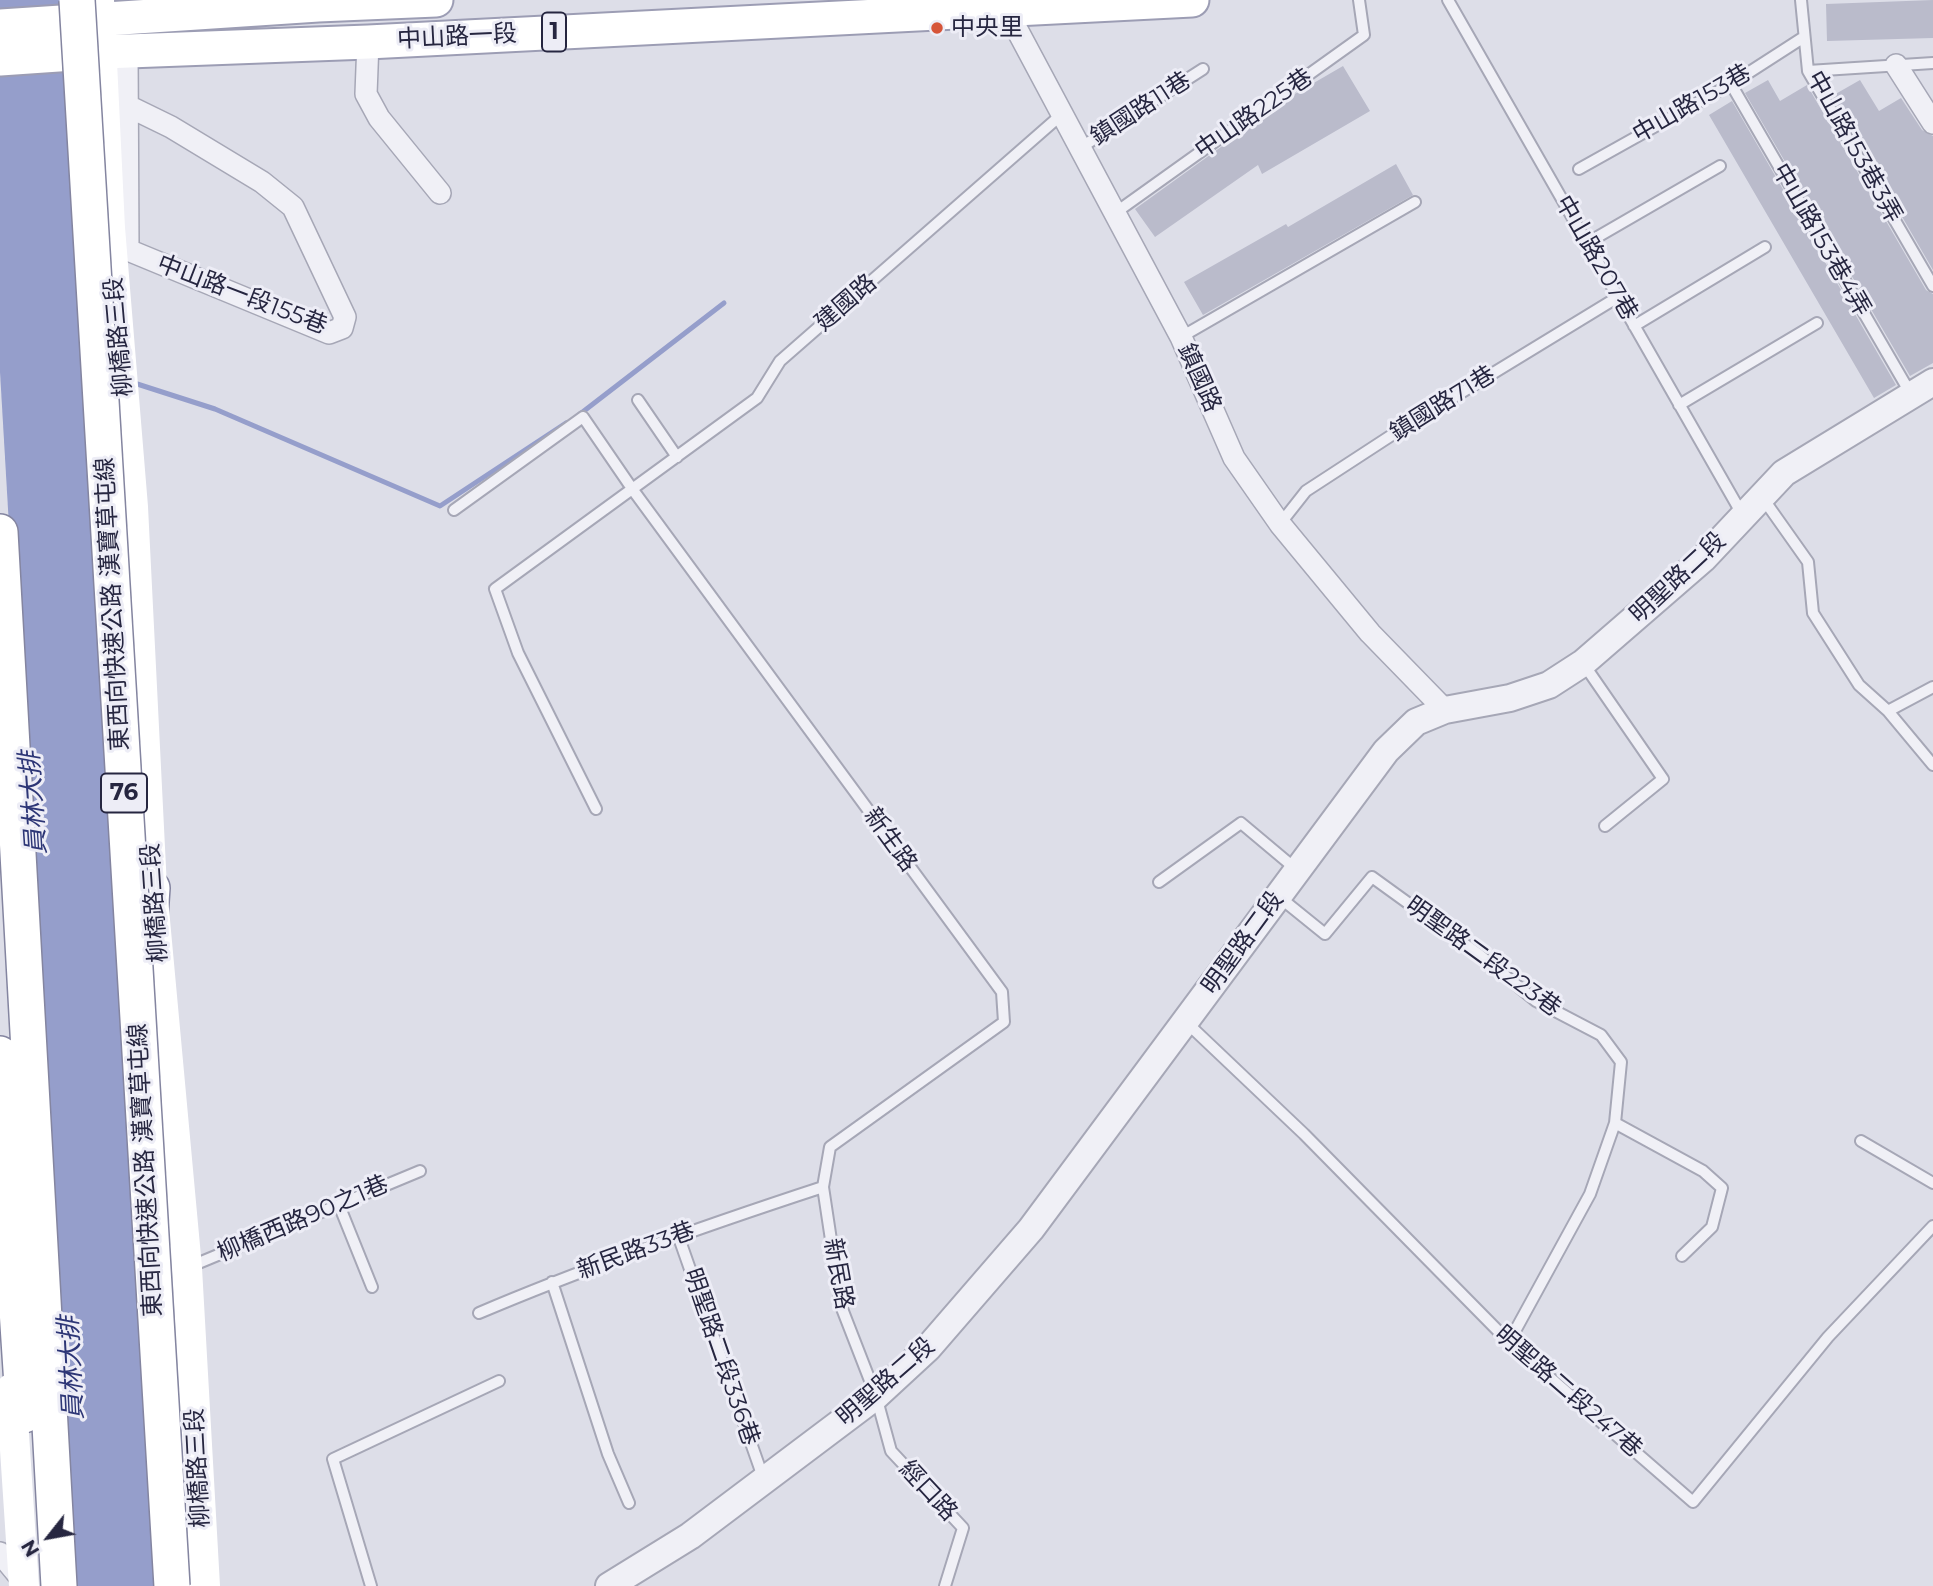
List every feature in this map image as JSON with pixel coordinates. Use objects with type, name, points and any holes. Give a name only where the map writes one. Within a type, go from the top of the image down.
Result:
[{"type":"highway","name":"東西向快速公路 漢寶草屯線","points":[[94,29],[172,1586]]},
{"type":"highway","points":[[0,532],[59,1586]]},
{"type":"highway","points":[[152,888],[146,968],[187,1586]]},
{"type":"highway","points":[[0,1054],[16,1293],[28,1585]]},
{"type":"main road","name":"中山路一段","points":[[94,29],[318,5],[436,0]]},
{"type":"main road","name":"1","points":[[1006,9],[1172,0]]},
{"type":"main road","name":"中山路一段","points":[[94,29],[368,42],[1006,9]]},
{"type":"main road","name":"1","points":[[0,26],[94,29]]},
{"type":"main road","name":"1","points":[[0,59],[94,29]]},
{"type":"main road","name":"柳橋路三段","points":[[94,29],[132,507],[152,888],[187,1268],[205,1586]]},
{"type":"main road","points":[[0,1228],[28,1585]]},
{"type":"street","name":"鎮國路","points":[[1006,9],[1181,337],[1234,458],[1280,523],[1370,633],[1445,710]]},
{"type":"street","name":"中山路一段155巷","points":[[94,29],[128,106],[128,250],[329,333],[342,328],[345,317],[293,207],[262,182],[171,127],[128,106]]},
{"type":"street","points":[[368,42],[366,94],[379,118],[440,193]]},
{"type":"street","points":[[1896,65],[1933,123]]},
{"type":"street","name":"明聖路二段","points":[[624,1582],[690,1536],[876,1396],[928,1348],[1031,1229],[1386,751],[1416,722],[1445,710],[1510,698],[1549,685],[1583,663],[1703,559],[1784,473],[1922,389]]},
{"type":"street","points":[[0,1553],[28,1585]]},
{"type":"lane","name":"中山路225巷","points":[[1115,213],[1364,35],[1359,0]]},
{"type":"lane","name":"中山路207巷","points":[[1448,0],[1743,517]]},
{"type":"lane","name":"中山路153巷3弄","points":[[1801,0],[1808,71],[1933,286]]},
{"type":"lane","name":"中山路153巷","points":[[1579,169],[1731,84],[1804,37]]},
{"type":"lane","points":[[1808,71],[1933,63]]},
{"type":"lane","name":"鎮國路11巷","points":[[1080,148],[1203,69]]},
{"type":"lane","name":"中山路153巷4弄","points":[[1731,84],[1922,389]]},
{"type":"lane","name":"建國路","points":[[596,809],[518,653],[495,589],[757,398],[780,362],[1061,115]]},
{"type":"lane","points":[[1587,243],[1720,166]]},
{"type":"lane","points":[[1181,337],[1415,202]]},
{"type":"lane","points":[[1634,326],[1765,247]]},
{"type":"lane","name":"鎮國路71巷","points":[[1280,523],[1306,491],[1395,433],[1618,297]]},
{"type":"lane","points":[[1679,405],[1818,323]]},
{"type":"lane","points":[[638,400],[677,457]]},
{"type":"lane","points":[[454,510],[583,417],[633,490]]},
{"type":"lane","name":"新生路","points":[[633,490],[1002,992],[1004,1022],[830,1147]]},
{"type":"lane","points":[[1762,497],[1808,562],[1813,613],[1859,685],[1888,711],[1933,765]]},
{"type":"lane","points":[[1583,663],[1663,779],[1605,826]]},
{"type":"lane","points":[[1888,711],[1933,687]]},
{"type":"lane","points":[[1159,882],[1241,823],[1297,870]]},
{"type":"lane","name":"明聖路二段223巷","points":[[1278,896],[1325,934],[1372,877],[1477,953],[1536,1001],[1601,1035],[1621,1062],[1615,1123],[1590,1194],[1509,1342]]},
{"type":"lane","name":"明聖路二段247巷","points":[[1185,1021],[1304,1134],[1509,1342],[1693,1502],[1828,1337],[1933,1226]]},
{"type":"lane","points":[[1615,1123],[1703,1171],[1722,1188],[1712,1227],[1682,1256]]},
{"type":"lane","points":[[1861,1141],[1933,1183]]},
{"type":"lane","name":"新民路","points":[[830,1147],[824,1187],[841,1306],[876,1396]]},
{"type":"lane","name":"柳橋西路90之1巷","points":[[187,1268],[420,1171]]},
{"type":"lane","name":"新民路33巷","points":[[629,1503],[608,1454],[552,1282],[678,1235],[824,1187]]},
{"type":"lane","points":[[339,1205],[372,1287]]},
{"type":"lane","name":"明聖路二段336巷","points":[[678,1235],[764,1480]]},
{"type":"lane","points":[[479,1313],[552,1282]]},
{"type":"lane","points":[[371,1586],[333,1459],[499,1381]]},
{"type":"lane","name":"經口路","points":[[876,1396],[891,1451],[963,1528],[945,1586]]},
{"type":"water","name":"員林大排","points":[[0,0],[68,0],[161,1586],[71,1586],[0,372]]},
{"type":"building","points":[[1933,0],[1933,38],[1827,41],[1826,4]]},
{"type":"building","points":[[1343,66],[1370,111],[1262,174],[1258,165],[1155,237],[1135,209],[1293,95]]},
{"type":"building","points":[[1768,80],[1780,101],[1807,85],[1926,290],[1933,294],[1933,363],[1910,376],[1745,93]]},
{"type":"building","points":[[1860,80],[1879,111],[1901,98],[1922,130],[1933,136],[1933,270],[1832,96]]},
{"type":"building","points":[[1732,101],[1896,385],[1874,398],[1709,115]]},
{"type":"building","points":[[1396,164],[1413,195],[1203,315],[1184,282],[1286,224],[1288,227]]},
{"type":"waterway","points":[[580,414],[724,303]]},
{"type":"waterway","points":[[131,382],[215,409],[440,506],[566,423]]},
{"type":"place","name":"中央里","points":[[937,28]]}]
